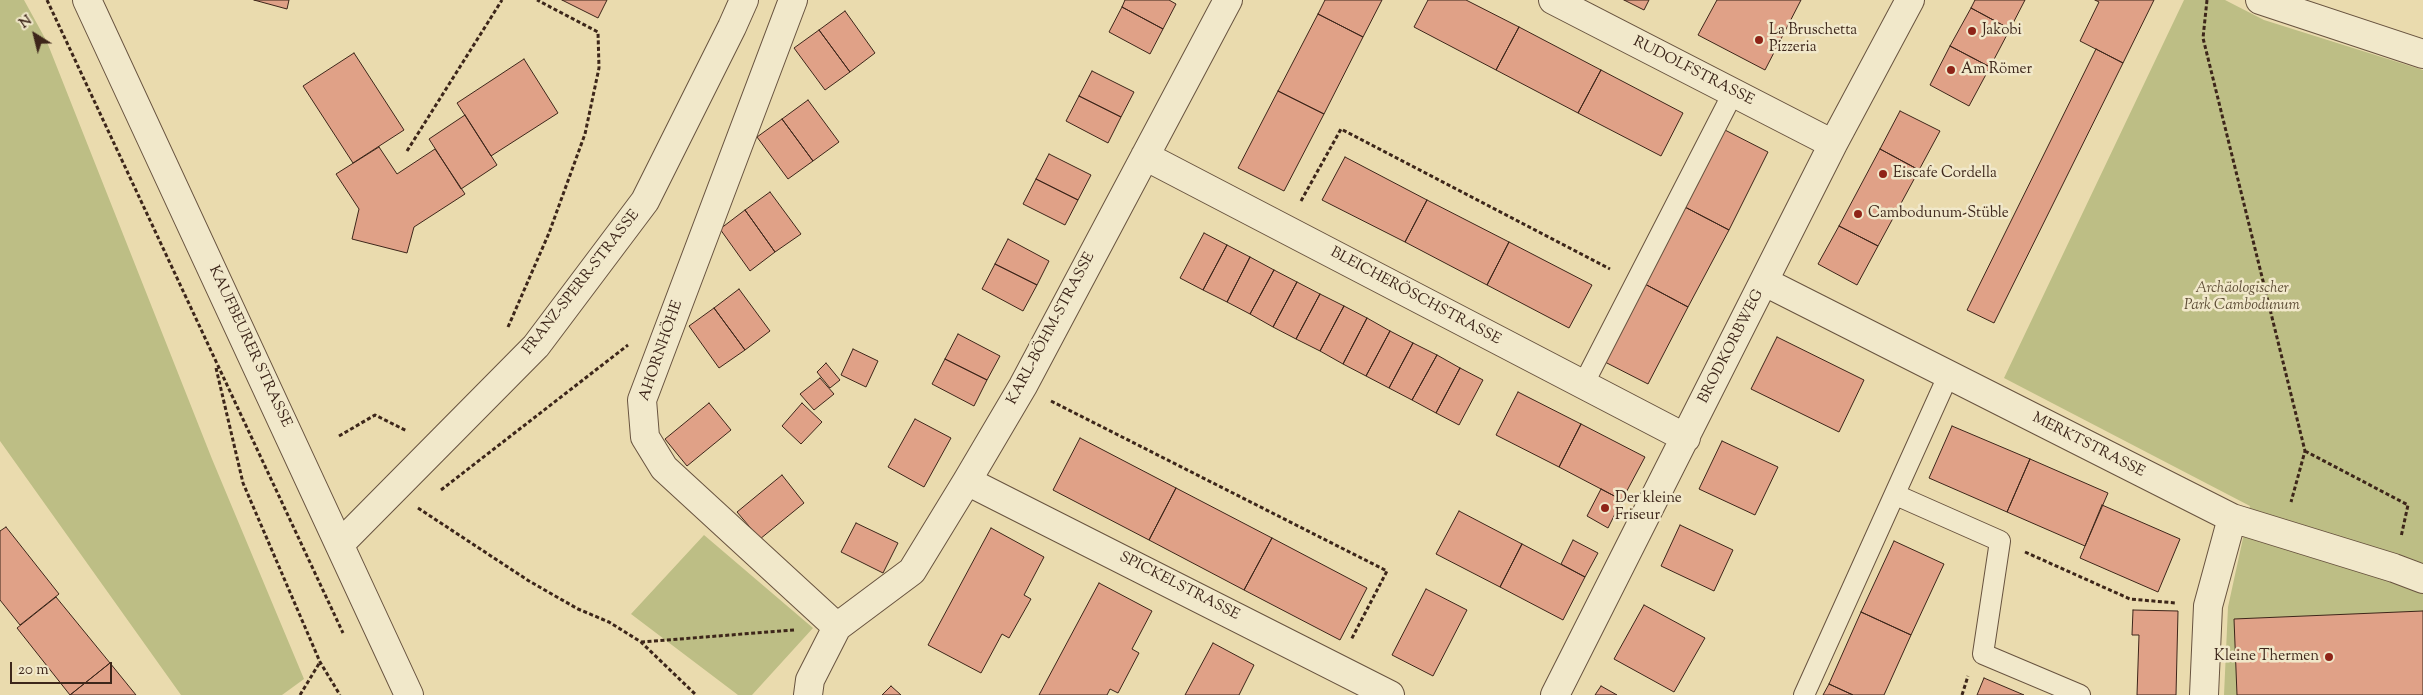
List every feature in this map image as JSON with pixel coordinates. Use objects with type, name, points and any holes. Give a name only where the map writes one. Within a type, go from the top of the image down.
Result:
[{"type":"street","name":"KAUFBEURER STRASSE","points":[[87,0],[409,695]]},
{"type":"street","name":"FRANZ-SPERR-STRASSE","points":[[340,544],[536,346],[645,201],[744,0]]},
{"type":"street","name":"AHORNHÖHE","points":[[793,0],[642,400],[645,437],[664,468],[837,627]]},
{"type":"street","name":"KARL-BÖHM-STRASSE","points":[[837,627],[912,571],[1023,386],[1228,0]]},
{"type":"street","name":"RUDOLFSTRASSE","points":[[1552,0],[1833,144]]},
{"type":"street","name":"BRODKORBWEG","points":[[1555,695],[1833,144],[1910,0]]},
{"type":"street","points":[[2260,0],[2423,54]]},
{"type":"street","name":"BLEICHERÖSCHSTRASSE","points":[[1145,156],[1686,438]]},
{"type":"street","name":"MERKTSTRASSE","points":[[1765,282],[2232,518],[2394,568],[2423,579]]},
{"type":"street","name":"SPICKELSTRASSE","points":[[966,481],[1338,667],[1390,695]]},
{"type":"street","points":[[2204,695],[2208,606],[2232,518]]},
{"type":"street","points":[[808,695],[810,680],[837,627]]},
{"type":"lane","points":[[1583,385],[1733,93]]},
{"type":"lane","points":[[1804,695],[1896,495],[1948,376]]},
{"type":"lane","points":[[1896,495],[2000,541],[1983,654],[2080,695]]},
{"type":"path","points":[[47,0],[346,641]]},
{"type":"path","points":[[407,151],[502,0]]},
{"type":"path","points":[[504,336],[549,233],[585,134],[599,68],[598,32],[537,0]]},
{"type":"path","points":[[2206,0],[2203,38],[2305,450],[2282,534]]},
{"type":"path","points":[[1285,229],[1341,129],[1635,282]]},
{"type":"path","points":[[434,496],[630,343]]},
{"type":"path","points":[[215,360],[243,483],[320,662],[340,695]]},
{"type":"path","points":[[1023,386],[1387,570],[1338,667]]},
{"type":"path","points":[[338,436],[375,416]]},
{"type":"path","points":[[2305,450],[2408,505],[2394,568]]},
{"type":"path","points":[[412,514],[426,502]]},
{"type":"path","points":[[418,508],[529,582],[578,609],[609,622],[640,642],[696,695]]},
{"type":"path","points":[[2000,541],[2130,599],[2208,606]]},
{"type":"path","points":[[640,642],[837,627]]},
{"type":"path","points":[[300,695],[320,662]]},
{"type":"green space","points":[[0,0],[24,0],[47,42],[212,459],[304,679],[282,695],[181,695],[0,441]]},
{"type":"green space","name":"Archäologischer Park Cambodunum","points":[[2184,0],[2225,0],[2264,20],[2423,70],[2423,695],[2224,695],[2228,607],[2250,506],[2004,378]]},
{"type":"green space","points":[[704,535],[813,628],[752,695],[738,695],[631,614]]},
{"type":"building","points":[[254,0],[289,0],[287,9]]},
{"type":"building","points":[[562,0],[607,0],[598,18]]},
{"type":"building","points":[[1125,0],[1169,0],[1176,4],[1163,29],[1122,7]]},
{"type":"building","points":[[1325,0],[1382,0],[1363,37],[1318,14]]},
{"type":"building","points":[[1428,0],[1466,0],[1519,27],[1496,70],[1414,27]]},
{"type":"building","points":[[1624,0],[1649,0],[1644,10]]},
{"type":"building","points":[[1717,0],[1801,0],[1765,70],[1698,35]]},
{"type":"building","points":[[1975,0],[2025,0],[2010,29],[1971,8]]},
{"type":"building","points":[[2095,0],[2154,0],[2123,63],[2080,41],[2099,2]]},
{"type":"building","points":[[1122,7],[1163,29],[1150,54],[1109,32]]},
{"type":"building","points":[[1971,8],[2010,29],[1990,67],[1950,46]]},
{"type":"building","points":[[845,11],[875,53],[850,72],[819,30]]},
{"type":"building","points":[[1318,14],[1363,37],[1324,114],[1278,91]]},
{"type":"building","points":[[1519,27],[1601,70],[1578,113],[1496,70]]},
{"type":"building","points":[[819,30],[850,72],[825,90],[794,48]]},
{"type":"building","points":[[1950,46],[1990,67],[1969,106],[1930,85]]},
{"type":"building","points":[[2096,49],[2123,63],[1994,323],[1967,310]]},
{"type":"building","points":[[354,53],[404,130],[353,163],[303,86]]},
{"type":"building","points":[[524,59],[558,113],[491,156],[457,103]]},
{"type":"building","points":[[1601,70],[1683,113],[1661,156],[1578,113]]},
{"type":"building","points":[[1092,71],[1134,92],[1121,117],[1079,96]]},
{"type":"building","points":[[1278,91],[1324,114],[1284,191],[1238,168]]},
{"type":"building","points":[[1079,96],[1121,117],[1108,143],[1066,121]]},
{"type":"building","points":[[808,100],[839,142],[813,161],[782,119]]},
{"type":"building","points":[[1900,111],[1940,131],[1919,170],[1880,149]]},
{"type":"building","points":[[465,115],[497,165],[461,189],[429,139]]},
{"type":"building","points":[[782,119],[813,161],[788,179],[757,137]]},
{"type":"building","points":[[1723,129],[1768,152],[1729,230],[1683,206]]},
{"type":"building","points":[[379,147],[397,174],[435,149],[465,194],[414,227],[407,253],[352,239],[359,209],[336,174]]},
{"type":"building","points":[[1880,149],[1919,170],[1878,246],[1839,226]]},
{"type":"building","points":[[1049,154],[1091,175],[1078,200],[1036,179]]},
{"type":"building","points":[[1345,157],[1427,200],[1405,242],[1322,200]]},
{"type":"building","points":[[1036,179],[1078,200],[1065,225],[1023,204]]},
{"type":"building","points":[[770,192],[801,234],[775,252],[745,210]]},
{"type":"building","points":[[1427,200],[1509,242],[1487,285],[1405,242]]},
{"type":"building","points":[[1683,206],[1729,230],[1688,307],[1643,283]]},
{"type":"building","points":[[745,210],[775,252],[750,271],[720,229]]},
{"type":"building","points":[[1839,226],[1878,246],[1857,285],[1818,264]]},
{"type":"building","points":[[1204,233],[1227,245],[1203,290],[1180,278]]},
{"type":"building","points":[[1008,239],[1049,261],[1037,285],[995,264]]},
{"type":"building","points":[[1509,242],[1592,285],[1569,328],[1487,285]]},
{"type":"building","points":[[1227,245],[1250,257],[1227,302],[1203,290]]},
{"type":"building","points":[[1250,257],[1274,270],[1250,314],[1227,302]]},
{"type":"building","points":[[995,264],[1037,285],[1023,311],[982,289]]},
{"type":"building","points":[[1274,270],[1297,282],[1273,327],[1250,314]]},
{"type":"building","points":[[1297,282],[1320,294],[1296,339],[1273,327]]},
{"type":"building","points":[[1643,283],[1688,307],[1648,384],[1603,361]]},
{"type":"building","points":[[739,289],[770,331],[745,350],[714,308]]},
{"type":"building","points":[[1320,294],[1344,306],[1320,351],[1296,339]]},
{"type":"building","points":[[1344,306],[1367,318],[1343,364],[1320,351]]},
{"type":"building","points":[[714,308],[745,350],[719,368],[689,326]]},
{"type":"building","points":[[1367,318],[1390,331],[1366,376],[1343,364]]},
{"type":"building","points":[[1390,331],[1413,343],[1389,388],[1366,376]]},
{"type":"building","points":[[958,334],[1000,356],[987,380],[945,359]]},
{"type":"building","points":[[1777,337],[1864,380],[1839,432],[1751,389]]},
{"type":"building","points":[[1413,343],[1437,355],[1412,400],[1389,388]]},
{"type":"building","points":[[853,349],[878,361],[866,387],[841,375]]},
{"type":"building","points":[[1437,355],[1460,368],[1436,413],[1412,400]]},
{"type":"building","points":[[945,359],[987,380],[974,406],[932,384]]},
{"type":"building","points":[[826,363],[840,380],[830,388],[817,372]]},
{"type":"building","points":[[1460,368],[1483,380],[1459,425],[1436,413]]},
{"type":"building","points":[[820,378],[834,394],[814,410],[800,394]]},
{"type":"building","points":[[1518,392],[1581,424],[1559,467],[1496,435]]},
{"type":"building","points":[[709,403],[731,430],[687,466],[665,439]]},
{"type":"building","points":[[802,403],[822,422],[801,444],[782,426]]},
{"type":"building","points":[[915,419],[951,438],[924,487],[888,467]]},
{"type":"building","points":[[1581,424],[1645,457],[1622,500],[1559,467]]},
{"type":"building","points":[[1952,426],[2030,459],[2007,512],[1929,478]]},
{"type":"building","points":[[1080,438],[1176,488],[1149,540],[1053,490]]},
{"type":"building","points":[[1722,441],[1778,467],[1755,515],[1699,489]]},
{"type":"building","points":[[2030,459],[2108,493],[2085,546],[2007,512]]},
{"type":"building","points":[[782,475],[804,503],[760,539],[737,512]]},
{"type":"building","points":[[1176,488],[1272,538],[1244,590],[1149,540]]},
{"type":"building","name":"Der kleine Friseur","points":[[1601,489],[1622,500],[1608,528],[1587,516]]},
{"type":"building","points":[[2102,505],[2180,539],[2158,592],[2080,558]]},
{"type":"building","points":[[1459,511],[1522,544],[1500,587],[1436,554]]},
{"type":"building","points":[[856,523],[898,543],[883,573],[841,552]]},
{"type":"building","points":[[1680,525],[1733,550],[1714,591],[1661,566]]},
{"type":"building","points":[[6,527],[59,594],[20,625],[0,600],[0,531]]},
{"type":"building","points":[[991,528],[1044,557],[1024,595],[1031,599],[1009,638],[1002,634],[981,673],[928,645]]},
{"type":"building","points":[[1272,538],[1367,588],[1340,640],[1244,590]]},
{"type":"building","points":[[1573,540],[1598,553],[1585,577],[1561,564]]},
{"type":"building","points":[[1894,541],[1944,564],[1911,635],[1861,612]]},
{"type":"building","points":[[1522,544],[1585,577],[1563,620],[1500,587]]},
{"type":"building","points":[[1099,583],[1152,611],[1132,649],[1139,653],[1118,693],[1110,689],[1107,695],[1039,695]]},
{"type":"building","points":[[1426,589],[1467,610],[1433,676],[1392,655]]},
{"type":"building","points":[[56,597],[110,663],[70,695],[17,628]]},
{"type":"building","points":[[1644,605],[1705,638],[1674,692],[1614,659]]},
{"type":"building","points":[[2133,610],[2178,611],[2176,695],[2137,695],[2139,635],[2132,635]]},
{"type":"building","name":"Kleine Thermen","points":[[2423,611],[2423,695],[2237,695],[2234,619]]},
{"type":"building","points":[[1861,612],[1911,635],[1884,695],[1853,695],[1829,684]]},
{"type":"building","points":[[1213,643],[1254,665],[1239,695],[1185,695]]},
{"type":"building","points":[[110,663],[136,695],[70,695]]},
{"type":"building","points":[[1984,678],[2024,695],[1977,695]]},
{"type":"building","points":[[1829,684],[1853,695],[1823,695]]},
{"type":"building","points":[[891,686],[901,695],[882,695]]},
{"type":"building","points":[[1601,686],[1617,695],[1595,695]]},
{"type":"place","name":"Jakobi","points":[[1972,31]]},
{"type":"place","name":"La Bruschetta Pizzeria","points":[[1759,40]]},
{"type":"place","name":"Am Römer","points":[[1951,70]]},
{"type":"place","name":"Eiscafe Cordella","points":[[1883,174]]},
{"type":"place","name":"Cambodunum-Stüble","points":[[1858,214]]},
{"type":"place","name":"Der kleine Friseur","points":[[1605,508]]},
{"type":"place","name":"Kleine Thermen","points":[[2329,657]]}]
